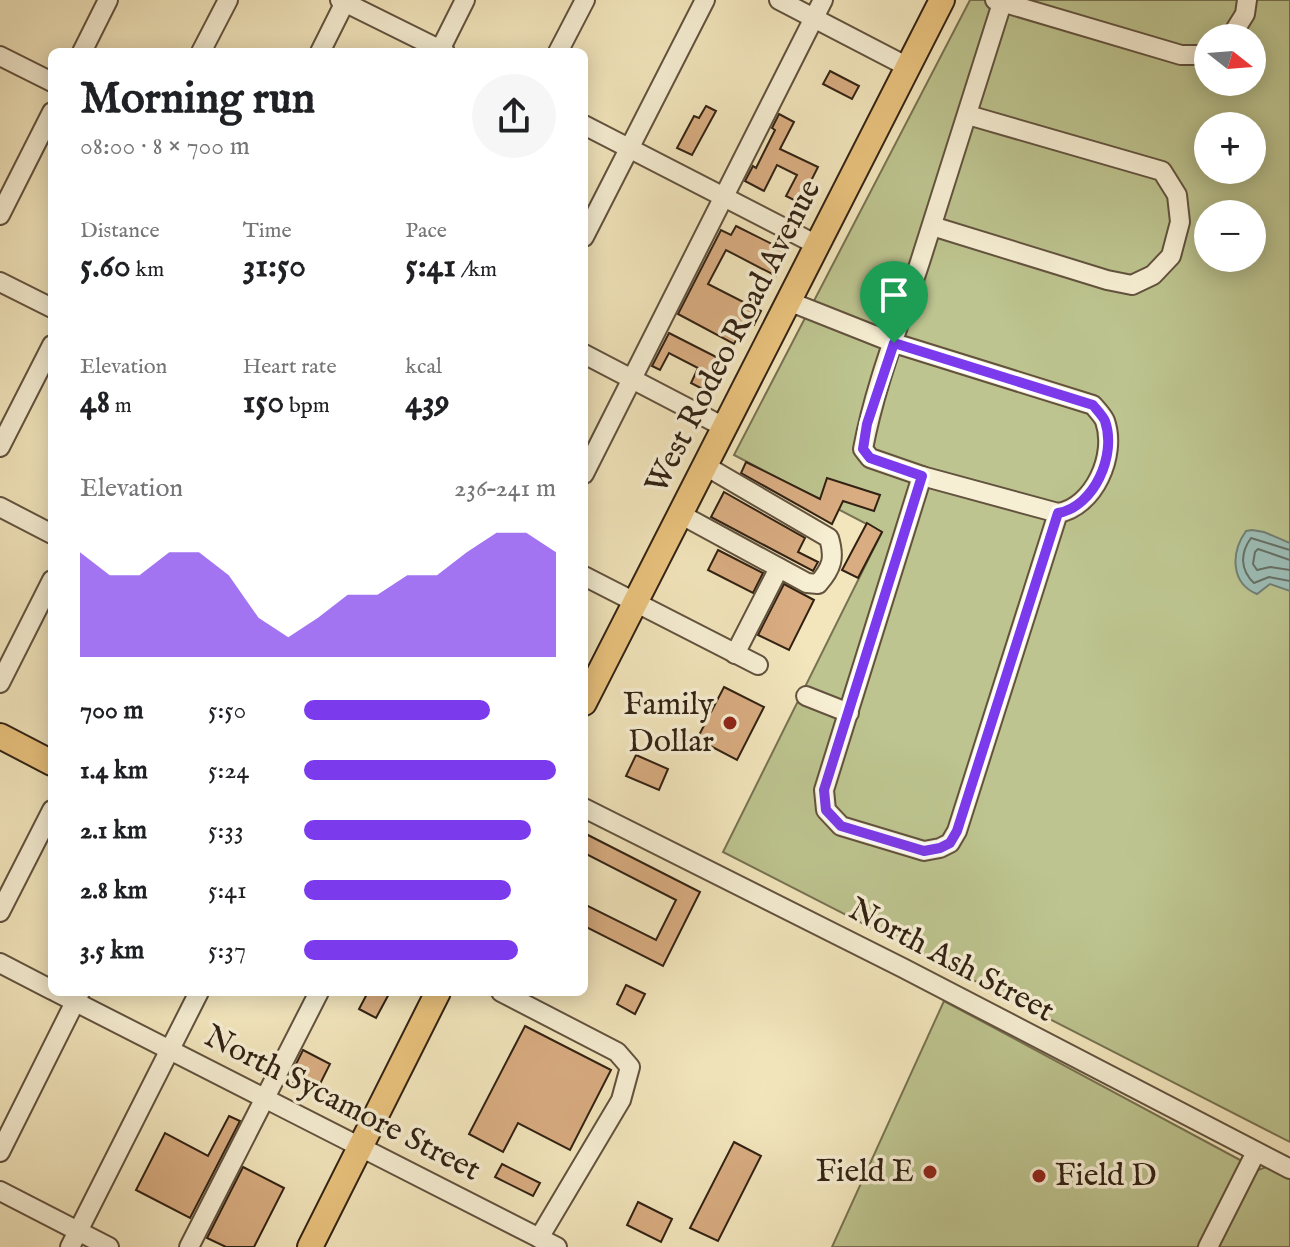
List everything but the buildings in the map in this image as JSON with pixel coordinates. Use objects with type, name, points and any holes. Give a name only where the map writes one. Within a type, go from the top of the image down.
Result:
[{"type":"main road","name":"West Rodeo Road Avenue","points":[[588,695],[942,0]]},
{"type":"main road","points":[[0,736],[48,761]]},
{"type":"main road","points":[[310,1247],[436,996]]},
{"type":"street","points":[[84,48],[108,0]]},
{"type":"street","points":[[203,48],[228,0]]},
{"type":"street","points":[[442,48],[465,0]]},
{"type":"street","points":[[560,48],[585,0]]},
{"type":"street","points":[[588,229],[705,0]]},
{"type":"street","points":[[779,0],[908,67]]},
{"type":"street","points":[[588,466],[823,0]]},
{"type":"street","points":[[1239,24],[1245,14],[1247,0]]},
{"type":"street","points":[[322,48],[344,1],[435,48]]},
{"type":"street","points":[[788,301],[894,343],[1093,405],[1105,420],[1107,445],[1104,468],[1091,492],[1071,511],[1058,513],[922,476],[870,458],[863,449],[867,424],[894,343],[968,115],[1000,1],[1181,55],[1194,55]]},
{"type":"street","points":[[0,56],[48,80]]},
{"type":"street","points":[[932,226],[1132,285],[1153,275],[1171,256],[1180,222],[1177,195],[1162,171],[968,115]]},
{"type":"street","points":[[0,215],[48,120]]},
{"type":"street","points":[[588,127],[817,245]]},
{"type":"street","points":[[0,282],[48,306]]},
{"type":"street","points":[[0,447],[48,353]]},
{"type":"street","points":[[588,356],[724,427]]},
{"type":"street","points":[[680,514],[807,583],[818,584],[830,570],[834,555],[829,538],[704,465]]},
{"type":"street","points":[[922,476],[824,790],[826,810],[841,826],[924,851],[950,843],[957,831],[1058,513]]},
{"type":"street","points":[[0,507],[48,532]]},
{"type":"street","points":[[735,654],[779,568]]},
{"type":"street","points":[[588,578],[758,665]]},
{"type":"street","points":[[0,683],[48,588]]},
{"type":"street","points":[[806,696],[849,713]]},
{"type":"street","name":"North Ash Street","points":[[588,810],[903,968],[1290,1169]]},
{"type":"street","points":[[0,912],[48,818]]},
{"type":"street","name":"North Sycamore Street","points":[[0,963],[48,988]]},
{"type":"street","points":[[74,1239],[197,996]]},
{"type":"street","points":[[189,1247],[317,996]]},
{"type":"street","points":[[509,996],[617,1052],[630,1067],[621,1100],[539,1238]]},
{"type":"street","points":[[0,1152],[78,997]]},
{"type":"street","name":"North Sycamore Street","points":[[78,997],[170,1050],[557,1247]]},
{"type":"street","points":[[1208,1247],[1256,1152]]},
{"type":"street","points":[[0,1191],[74,1239],[109,1247]]},
{"type":"green space","points":[[970,0],[1290,0],[1290,1142],[723,852],[882,532],[734,455]]},
{"type":"green space","points":[[944,1001],[1242,1161],[1198,1247],[832,1247]]},
{"type":"green space","points":[[1269,1166],[1290,1177],[1290,1247],[1217,1247],[1255,1171]]},
{"type":"water","points":[[1252,530],[1290,543],[1290,591],[1270,584],[1257,594],[1242,582],[1236,557],[1241,539],[1246,531]]},
{"type":"place","name":"Family Dollar","points":[[730,723]]},
{"type":"place","name":"Field E","points":[[930,1172]]},
{"type":"place","name":"Field D","points":[[1039,1176]]},
{"type":"route","points":[[894,343],[1093,405],[1105,420],[1107,445],[1104,468],[1091,492],[1071,511],[1058,513],[957,831],[950,843],[924,851],[841,826],[826,810],[824,790],[922,476],[870,458],[863,449],[867,424],[894,343]]}]
